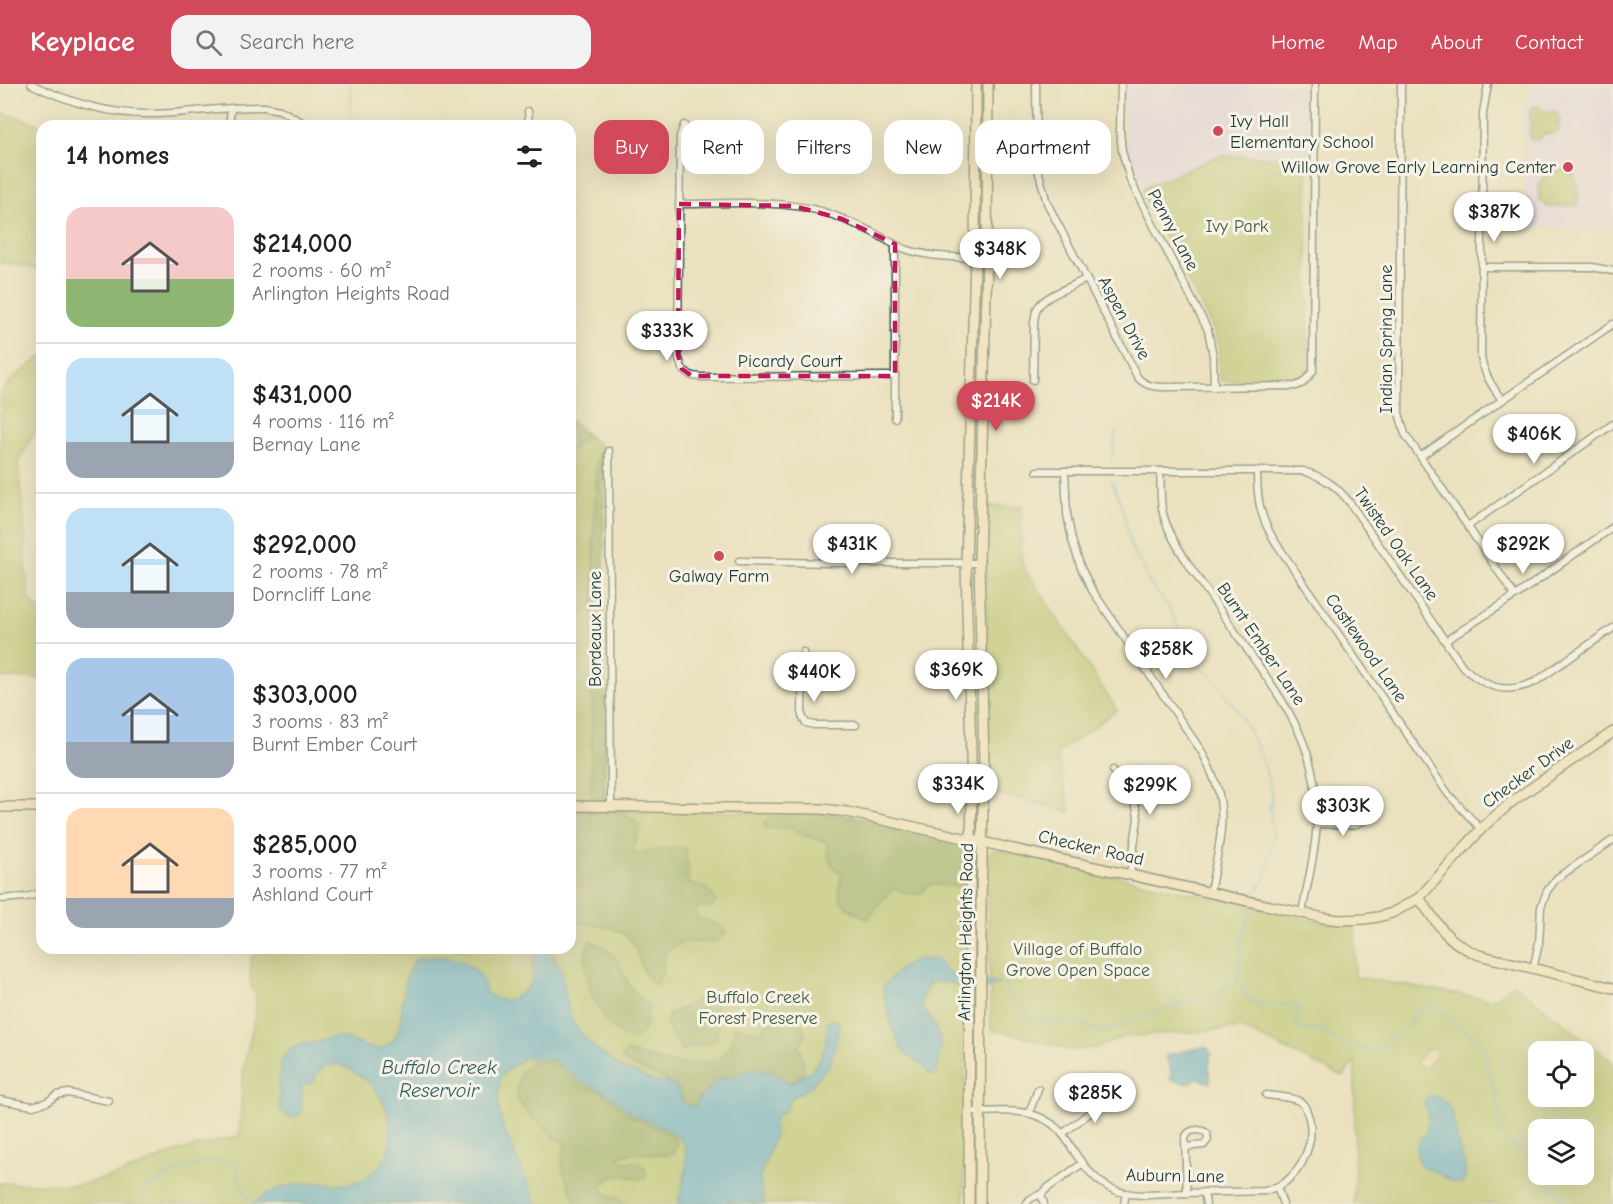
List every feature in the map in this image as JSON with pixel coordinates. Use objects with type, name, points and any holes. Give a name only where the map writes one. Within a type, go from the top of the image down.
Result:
[{"type":"main road","name":"Arlington Heights Road","points":[[976,84],[976,120]]},
{"type":"main road","name":"Arlington Heights Road","points":[[988,84],[988,120]]},
{"type":"main road","name":"Arlington Heights Road","points":[[969,1204],[972,790],[966,563],[976,174]]},
{"type":"main road","name":"Arlington Heights Road","points":[[980,1204],[984,763],[979,563],[987,174]]},
{"type":"main road","name":"Checker Drive","points":[[1419,898],[1481,829],[1514,800],[1613,732]]},
{"type":"main road","name":"Checker Road","points":[[576,806],[839,811],[1340,920],[1365,919],[1392,913],[1419,898]]},
{"type":"main road","points":[[0,807],[36,807]]},
{"type":"main road","points":[[1419,898],[1447,936],[1466,950],[1613,988]]},
{"type":"street","points":[[31,84],[69,101],[116,113],[154,114],[257,107],[273,109],[298,120]]},
{"type":"street","name":"Aspen Drive","points":[[1036,84],[1037,165],[1047,203],[1138,378],[1152,386],[1214,387],[1296,386],[1303,383],[1313,371],[1316,84]]},
{"type":"street","name":"Penny Lane","points":[[1120,84],[1120,131],[1127,170],[1139,200],[1208,330],[1213,356],[1214,387]]},
{"type":"street","name":"Indian Spring Lane","points":[[1401,84],[1401,423],[1405,434],[1515,596]]},
{"type":"street","points":[[1488,84],[1483,113],[1481,357],[1488,380],[1502,400]]},
{"type":"street","points":[[230,120],[231,108]]},
{"type":"street","points":[[528,111],[529,120]]},
{"type":"street","name":"Picardy Court","points":[[681,133],[678,355],[682,369],[692,376],[700,377],[895,376]]},
{"type":"street","points":[[679,204],[794,206],[842,219],[903,248],[922,254],[987,258]]},
{"type":"street","points":[[895,244],[895,418]]},
{"type":"street","points":[[1482,267],[1592,267],[1613,272]]},
{"type":"street","points":[[1033,380],[1035,313],[1046,300],[1086,279]]},
{"type":"street","points":[[1421,456],[1613,324]]},
{"type":"street","points":[[1468,526],[1613,424]]},
{"type":"street","name":"Bordeaux Lane","points":[[609,451],[611,806]]},
{"type":"street","name":"Twisted Oak Lane","points":[[1037,471],[1303,471],[1327,480],[1339,489],[1350,503],[1463,667],[1473,677],[1497,688],[1511,689],[1535,682],[1613,628]]},
{"type":"street","points":[[1065,471],[1067,514],[1081,568],[1092,590],[1202,752],[1219,791],[1220,832],[1210,892]]},
{"type":"street","name":"Burnt Ember Lane","points":[[1160,471],[1162,510],[1176,545],[1283,700],[1302,737],[1314,784],[1316,825],[1314,853],[1302,913]]},
{"type":"street","name":"Castlewood Lane","points":[[1257,471],[1259,507],[1267,529],[1449,795],[1481,829]]},
{"type":"street","points":[[1445,641],[1515,596],[1613,527]]},
{"type":"street","points":[[739,561],[979,563]]},
{"type":"street","points":[[803,652],[802,716],[806,723],[856,725]]},
{"type":"street","points":[[1113,770],[1136,807],[1138,818],[1130,874]]},
{"type":"street","points":[[1316,825],[1354,825],[1363,821]]},
{"type":"street","points":[[1533,969],[1539,943],[1541,907],[1547,891],[1557,878],[1613,840]]},
{"type":"street","points":[[0,899],[36,894]]},
{"type":"street","points":[[1029,1113],[1038,1089]]},
{"type":"street","points":[[0,1100],[33,1106],[47,1102],[57,1095],[68,1093],[108,1101]]},
{"type":"street","points":[[1266,1095],[1299,1101],[1305,1106],[1310,1119],[1311,1134],[1307,1152],[1292,1177],[1277,1187],[1283,1204]]},
{"type":"street","points":[[1062,1134],[1104,1102],[1120,1098]]},
{"type":"street","name":"Auburn Lane","points":[[969,1112],[1029,1113],[1048,1120],[1100,1181],[1108,1187],[1126,1193],[1265,1191],[1277,1187]]},
{"type":"street","points":[[1186,1147],[1187,1193]]},
{"type":"street","points":[[1026,1204],[1083,1163]]},
{"type":"street","points":[[1204,1192],[1206,1204]]},
{"type":"street","points":[[1124,1204],[1126,1193]]},
{"type":"street","points":[[1041,1194],[1044,1204]]},
{"type":"highlighted area","points":[[679,204],[794,206],[842,219],[895,244],[895,376],[692,376],[682,369],[678,355]]},
{"type":"shaded area","name":"Ivy Hall Elementary School","points":[[1124,84],[1312,84],[1311,158],[1219,156],[1139,190],[1126,154]]},
{"type":"shaded area","name":"Willow Grove Early Learning Center","points":[[1534,84],[1613,84],[1613,228],[1524,227],[1524,108]]},
{"type":"green space","points":[[1536,106],[1542,111],[1556,112],[1560,122],[1557,132],[1543,134],[1539,140],[1530,139],[1530,108]]},
{"type":"green space","points":[[0,112],[36,123],[36,269],[17,264],[0,263]]},
{"type":"green space","name":"Ivy Park","points":[[1219,156],[1307,158],[1308,365],[1302,376],[1297,379],[1291,381],[1222,381],[1219,377],[1219,350],[1214,331],[1144,197],[1144,188]]},
{"type":"green space","points":[[1555,170],[1565,170],[1574,175],[1578,186],[1577,206],[1549,207],[1540,201],[1539,186],[1546,176]]},
{"type":"green space","points":[[36,361],[36,434],[32,437],[18,464],[24,519],[26,572],[31,604],[36,607],[36,678],[0,678],[0,392]]},
{"type":"green space","name":"Buffalo Creek Forest Preserve","points":[[576,425],[604,449],[605,810],[832,813],[966,843],[964,1204],[0,1204],[0,1183],[79,1185],[121,1174],[178,1151],[239,1136],[243,1071],[256,1010],[256,995],[251,987],[250,977],[251,957],[255,955],[576,954]]},
{"type":"green space","points":[[576,425],[588,436],[576,445]]},
{"type":"green space","points":[[604,449],[605,794],[601,799],[594,799],[591,796],[593,544],[597,454]]},
{"type":"green space","points":[[987,506],[1022,506],[1023,566],[1117,710],[1057,754],[1070,812],[989,792]]},
{"type":"green space","points":[[576,811],[621,811],[640,825],[632,853],[685,847],[689,870],[687,876],[690,884],[706,889],[716,903],[711,908],[701,906],[695,910],[696,917],[718,924],[726,932],[712,943],[686,942],[672,948],[665,954],[663,970],[656,986],[644,972],[637,951],[629,938],[614,929],[576,922]]},
{"type":"green space","points":[[785,812],[853,816],[958,842],[963,848],[964,887],[930,885],[926,886],[922,893],[914,894],[895,888],[882,900],[868,919],[848,908],[841,899],[839,888],[841,874],[830,860],[828,843],[796,833],[792,828],[766,828],[764,823],[771,816],[781,817]]},
{"type":"green space","name":"Village of Buffalo Grove Open Space","points":[[994,849],[1288,915],[1333,924],[1355,925],[1355,977],[1491,1000],[1514,984],[1586,1041],[1528,1041],[1528,1107],[1594,1107],[1594,1047],[1613,1062],[1613,1204],[1354,1204],[1355,1061],[1343,1077],[1241,1028],[1123,1037],[1096,1048],[1070,1050],[991,1030],[986,855]]},
{"type":"green space","points":[[591,940],[612,954],[636,995],[650,1006],[646,1016],[647,1023],[641,1034],[631,1041],[614,1029],[596,1003],[585,959]]},
{"type":"green space","points":[[704,996],[712,996],[716,1005],[718,1023],[716,1039],[707,1044],[681,1050],[666,1025],[669,1014]]},
{"type":"green space","points":[[791,1018],[802,1025],[805,1035],[799,1046],[804,1073],[789,1084],[773,1072],[763,1071],[699,1099],[695,1107],[683,1104],[678,1089],[664,1079],[625,1063],[622,1058],[627,1052],[676,1063],[710,1062],[723,1056],[731,1044],[734,1026],[759,1032],[770,1022]]},
{"type":"green space","points":[[531,1061],[551,1061],[581,1085],[603,1093],[631,1116],[671,1135],[677,1143],[674,1152],[669,1155],[634,1153],[619,1156],[624,1162],[637,1162],[645,1168],[646,1177],[639,1179],[628,1176],[613,1177],[602,1188],[608,1196],[619,1198],[626,1204],[577,1204],[562,1166],[564,1142],[554,1139],[545,1126],[528,1115],[518,1099],[520,1074]]},
{"type":"sand","points":[[1433,1048],[1436,1050],[1436,1056],[1433,1061],[1426,1067],[1418,1066],[1416,1062],[1418,1059]]},
{"type":"water","name":"Buffalo Creek Reservoir","points":[[534,954],[552,954],[562,971],[571,1017],[580,1033],[602,1054],[625,1070],[635,1072],[652,1081],[669,1083],[678,1089],[683,1104],[695,1107],[699,1099],[719,1079],[756,1068],[773,1072],[790,1084],[809,1071],[820,1059],[825,1044],[828,1021],[839,1022],[837,1040],[830,1064],[812,1085],[792,1098],[785,1110],[773,1122],[775,1134],[760,1177],[766,1204],[737,1204],[729,1200],[727,1204],[678,1204],[686,1171],[686,1153],[684,1144],[677,1136],[633,1114],[604,1091],[582,1082],[552,1059],[525,1057],[503,1074],[500,1080],[498,1106],[504,1130],[537,1204],[252,1204],[275,1190],[294,1185],[345,1184],[358,1181],[368,1176],[381,1164],[390,1145],[388,1114],[379,1095],[366,1080],[342,1066],[334,1064],[325,1066],[310,1084],[301,1085],[300,1114],[293,1118],[286,1115],[280,1109],[279,1079],[282,1060],[290,1050],[303,1044],[335,1037],[373,1048],[384,1047],[390,1043],[396,1036],[399,1026],[406,978],[418,958],[440,957],[461,961],[477,973],[486,993],[506,1000],[518,996],[533,981],[532,964]]},
{"type":"water","points":[[918,959],[938,961],[949,973],[962,980],[999,984],[979,989],[941,982],[929,983],[921,1006],[938,1033],[940,1051],[938,1068],[934,1075],[929,1074],[922,1065],[904,1051],[891,1021],[883,988],[901,968]]},
{"type":"water","points":[[1203,1047],[1208,1048],[1211,1053],[1210,1083],[1198,1079],[1187,1084],[1170,1080],[1171,1071],[1167,1055]]},
{"type":"water","points":[[1427,1096],[1444,1100],[1449,1106],[1464,1163],[1465,1179],[1462,1183],[1451,1182],[1419,1164],[1416,1149],[1421,1137],[1427,1133],[1429,1120],[1424,1101]]},
{"type":"waterway","points":[[351,84],[353,120]]},
{"type":"waterway","points":[[1111,461],[1116,431]]},
{"type":"waterway","points":[[1111,480],[1122,506],[1131,547],[1150,584],[1170,609],[1189,649],[1202,669],[1217,681],[1238,710],[1265,767],[1272,797],[1270,807],[1273,837],[1266,879],[1255,892]]},
{"type":"waterway","points":[[1237,983],[1242,952],[1242,933],[1252,910]]},
{"type":"waterway","points":[[1000,984],[1004,984],[1027,1015],[1043,1021],[1072,1021],[1103,1032],[1195,998],[1214,995],[1229,984],[1237,984],[1244,988],[1247,996],[1257,1005],[1295,1003],[1299,1009],[1295,1025],[1307,1030],[1319,1029],[1342,1044],[1372,1050],[1410,1025],[1413,1016],[1426,1007],[1433,1008],[1447,1014],[1483,1045],[1488,1074],[1498,1097],[1500,1128],[1505,1138],[1528,1157]]},
{"type":"waterway","points":[[145,1204],[143,1190],[176,1172],[211,1161],[236,1164],[242,1185],[253,1204]]},
{"type":"waterway","points":[[1552,1185],[1570,1204]]},
{"type":"place","name":"Ivy Hall Elementary School","points":[[1218,131]]},
{"type":"place","name":"Willow Grove Early Learning Center","points":[[1568,167]]},
{"type":"place","name":"Galway Farm","points":[[719,556]]}]
